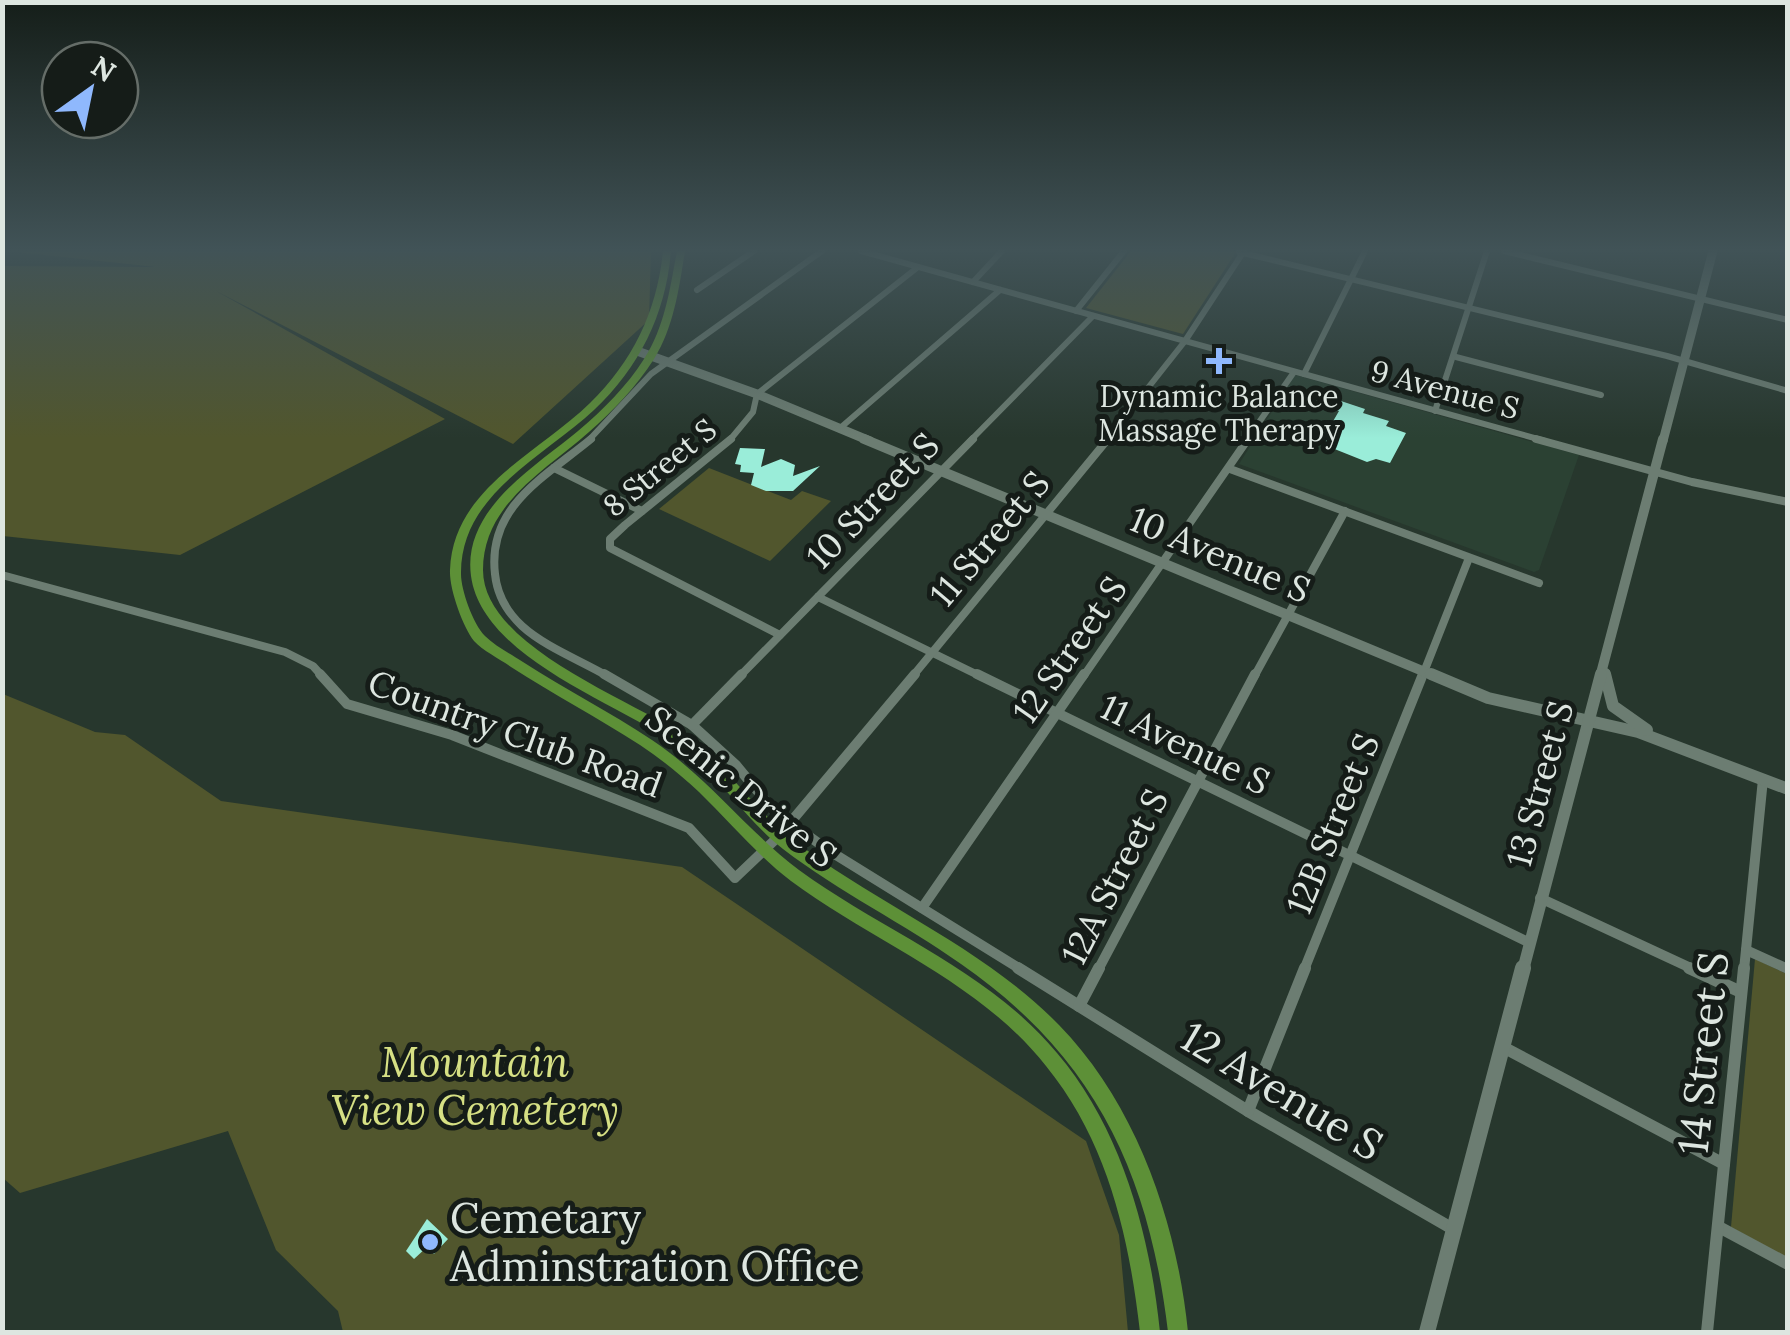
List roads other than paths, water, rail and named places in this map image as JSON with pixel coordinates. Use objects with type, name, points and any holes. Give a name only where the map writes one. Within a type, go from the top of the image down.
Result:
[{"type":"main road","name":"Scenic Drive S","points":[[656,313],[644,354],[595,404],[507,476],[469,521],[455,561],[461,604],[479,638],[674,762],[764,851],[798,878],[980,992],[1052,1059],[1104,1138],[1120,1177],[1135,1230],[1150,1332]]},
{"type":"main road","name":"Scenic Drive S","points":[[669,313],[611,405],[501,503],[480,540],[476,576],[488,612],[517,644],[680,739],[784,830],[1002,984],[1076,1056],[1114,1114],[1140,1174],[1160,1231],[1178,1332]]},
{"type":"street","name":"Scenic Drive S","points":[[735,313],[651,374],[596,434],[516,501],[496,534],[492,560],[498,593],[523,627],[692,725],[736,765],[784,830],[922,908],[1079,1006]]},
{"type":"street","name":"8 Street S","points":[[780,635],[610,548],[612,536],[738,433],[757,403],[757,394],[859,313]]},
{"type":"street","points":[[839,429],[973,313]]},
{"type":"street","name":"9 Avenue S","points":[[1084,313],[1656,472],[1788,502]]},
{"type":"street","name":"11 Street S","points":[[764,851],[1047,516],[1202,313]]},
{"type":"street","name":"12 Street S","points":[[922,908],[1299,373],[1331,313]]},
{"type":"street","points":[[1436,411],[1469,313]]},
{"type":"street","points":[[1492,313],[1788,391]]},
{"type":"street","name":"13 Street S","points":[[1426,1332],[1528,942],[1605,668],[1696,313]]},
{"type":"street","points":[[1763,313],[1788,320]]},
{"type":"street","name":"10 Street S","points":[[692,725],[1093,316]]},
{"type":"street","name":"10 Avenue S","points":[[644,354],[757,394],[1488,698],[1678,745],[1788,789]]},
{"type":"street","points":[[1456,357],[1601,395]]},
{"type":"street","points":[[554,468],[642,510]]},
{"type":"street","points":[[1230,469],[1539,583]]},
{"type":"street","name":"12A Street S","points":[[1079,1006],[1195,783],[1345,512]]},
{"type":"street","name":"12B Street S","points":[[1248,1111],[1469,558]]},
{"type":"street","name":"Country Club Road","points":[[2,575],[285,652],[312,666],[346,704],[452,735],[689,828],[736,878],[764,851]]},
{"type":"street","name":"11 Avenue S","points":[[818,597],[1528,942]]},
{"type":"street","points":[[1605,668],[1613,706],[1622,716],[1678,745]]},
{"type":"street","name":"14 Street S","points":[[1707,1332],[1763,780]]},
{"type":"street","points":[[1540,898],[1741,992]]},
{"type":"street","points":[[1746,950],[1788,969]]},
{"type":"street","name":"12 Avenue S","points":[[1079,1006],[1248,1111],[1453,1229]]},
{"type":"street","points":[[1501,1046],[1724,1164]]},
{"type":"street","points":[[1718,1227],[1788,1264]]},
{"type":"place","name":"Dynamic Balance Massage Therapy","points":[[1219,361]]},
{"type":"place","name":"Cemetary Adminstration Office","points":[[430,1242]]},
{"type":"park label","name":"Mountain View Cemetery","points":[[475,1086]]}]
